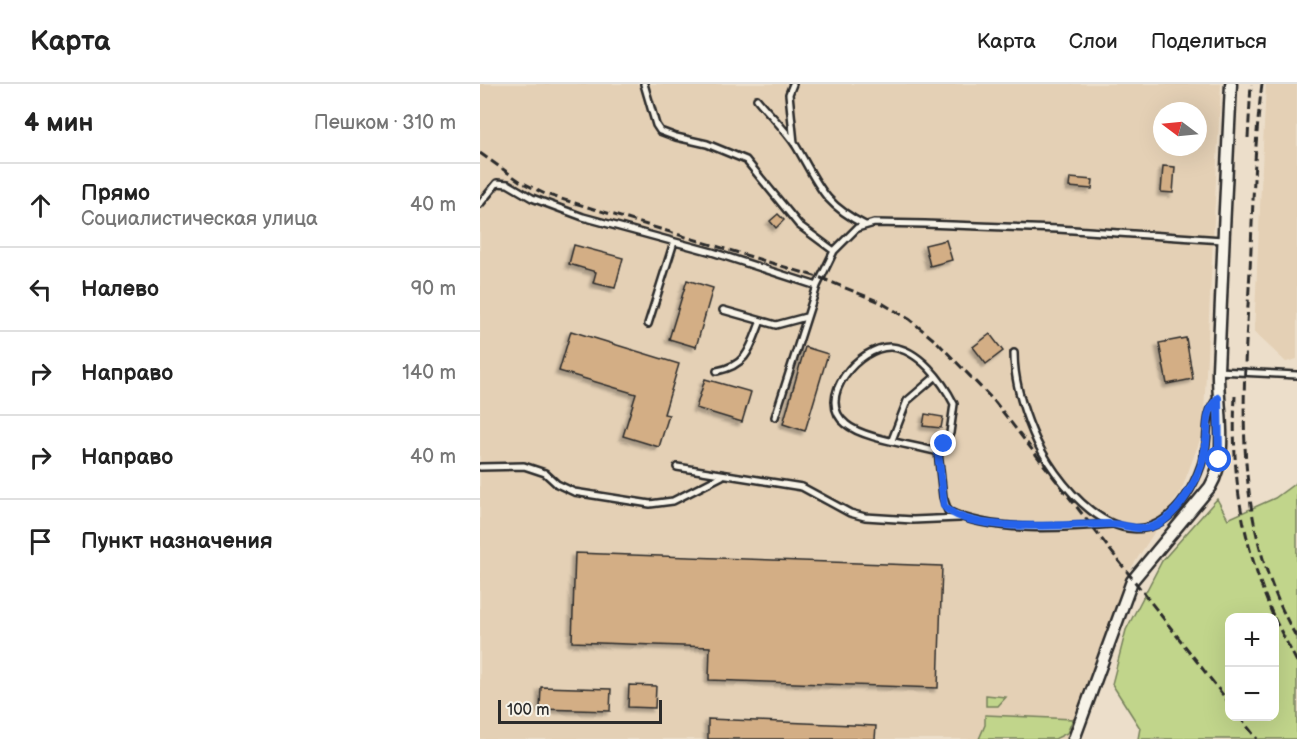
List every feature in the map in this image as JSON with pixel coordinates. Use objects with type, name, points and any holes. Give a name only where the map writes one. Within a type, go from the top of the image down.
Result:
[{"type":"street","points":[[1072,738],[1132,581],[1215,478],[1221,447],[1218,371],[1231,84]]},
{"type":"lane","points":[[644,84],[656,125],[660,131],[676,138],[707,144],[746,160],[794,220],[834,251]]},
{"type":"lane","points":[[793,84],[789,94],[795,144]]},
{"type":"lane","points":[[757,99],[795,144],[816,186],[841,213],[865,225]]},
{"type":"lane","points":[[480,204],[497,183],[503,183],[568,212],[817,286]]},
{"type":"lane","points":[[775,417],[817,286],[834,251],[850,233],[865,225],[874,223],[1058,229],[1225,240]]},
{"type":"lane","points":[[648,324],[674,242]]},
{"type":"lane","points":[[723,310],[760,323],[782,325],[806,317]]},
{"type":"lane","points":[[717,371],[729,368],[742,360],[760,323]]},
{"type":"lane","points":[[938,452],[857,431],[840,419],[835,404],[846,373],[863,358],[890,347],[917,358],[951,398],[955,411],[950,433],[938,452],[944,506],[948,511],[964,517],[1007,525],[1076,527],[1112,524],[1134,528],[1151,527],[1176,508],[1192,486],[1206,446],[1209,409],[1218,398]]},
{"type":"lane","points":[[1014,353],[1018,391],[1037,442],[1083,505],[1112,524]]},
{"type":"lane","points":[[1218,371],[1297,375]]},
{"type":"lane","points":[[892,440],[907,401],[935,377]]},
{"type":"lane","points":[[480,467],[524,466],[545,473],[557,484],[574,492],[650,504],[673,501],[724,475]]},
{"type":"lane","points":[[677,467],[802,487],[850,513],[865,517],[913,520],[964,517]]},
{"type":"shaded area","points":[[480,84],[1221,84],[1203,432],[1181,491],[1128,573],[1068,739],[480,739]]},
{"type":"shaded area","points":[[1266,84],[1297,84],[1297,359],[1286,362],[1254,332]]},
{"type":"green space","points":[[1297,482],[1297,739],[1138,739],[1140,728],[1112,684],[1126,630],[1162,561],[1217,499],[1228,519],[1275,498]]},
{"type":"green space","points":[[986,695],[1006,697],[998,706],[986,706]]},
{"type":"green space","points":[[985,715],[1073,719],[1067,733],[1055,739],[979,739],[985,725]]},
{"type":"building","points":[[1163,166],[1175,167],[1173,193],[1161,192]]},
{"type":"building","points":[[1070,178],[1093,180],[1092,189],[1069,187]]},
{"type":"building","points":[[778,214],[784,220],[776,228],[770,221]]},
{"type":"building","points":[[946,240],[952,260],[930,266],[925,245]]},
{"type":"building","points":[[574,245],[623,258],[615,288],[593,283],[596,272],[569,264]]},
{"type":"building","points":[[687,280],[713,288],[696,347],[669,339]]},
{"type":"building","points":[[571,331],[679,364],[664,414],[669,415],[659,447],[623,436],[636,394],[559,371]]},
{"type":"building","points":[[990,334],[1003,351],[986,364],[973,347]]},
{"type":"building","points":[[1186,338],[1193,379],[1167,384],[1159,343]]},
{"type":"building","points":[[805,347],[828,354],[805,431],[783,424]]},
{"type":"building","points":[[705,379],[751,392],[742,422],[696,408]]},
{"type":"building","points":[[925,414],[943,417],[941,428],[923,426]]},
{"type":"building","points":[[575,553],[942,566],[938,688],[709,680],[710,647],[572,642]]},
{"type":"building","points":[[629,685],[656,686],[655,708],[628,707]]},
{"type":"building","points":[[541,687],[611,689],[610,711],[540,709]]},
{"type":"building","points":[[708,719],[876,726],[875,739],[708,739]]},
{"type":"railway","points":[[1248,138],[1251,84]]},
{"type":"railway","points":[[1262,84],[1255,154],[1245,366],[1246,459],[1251,504],[1260,549],[1275,594],[1297,638]]},
{"type":"railway","points":[[480,153],[521,182],[545,194],[821,278],[880,302],[909,319],[938,343],[995,402],[1225,698]]},
{"type":"railway","points":[[1235,396],[1235,454],[1241,509],[1254,563],[1272,613]]},
{"type":"railway","points":[[1279,628],[1297,662]]},
{"type":"railway","points":[[1243,721],[1257,739]]},
{"type":"route","points":[[944,444],[938,452],[944,506],[948,511],[964,517],[1007,525],[1076,527],[1112,524],[1142,528],[1159,523],[1176,508],[1192,486],[1206,446],[1209,409],[1218,398],[1221,447],[1219,460]]}]
